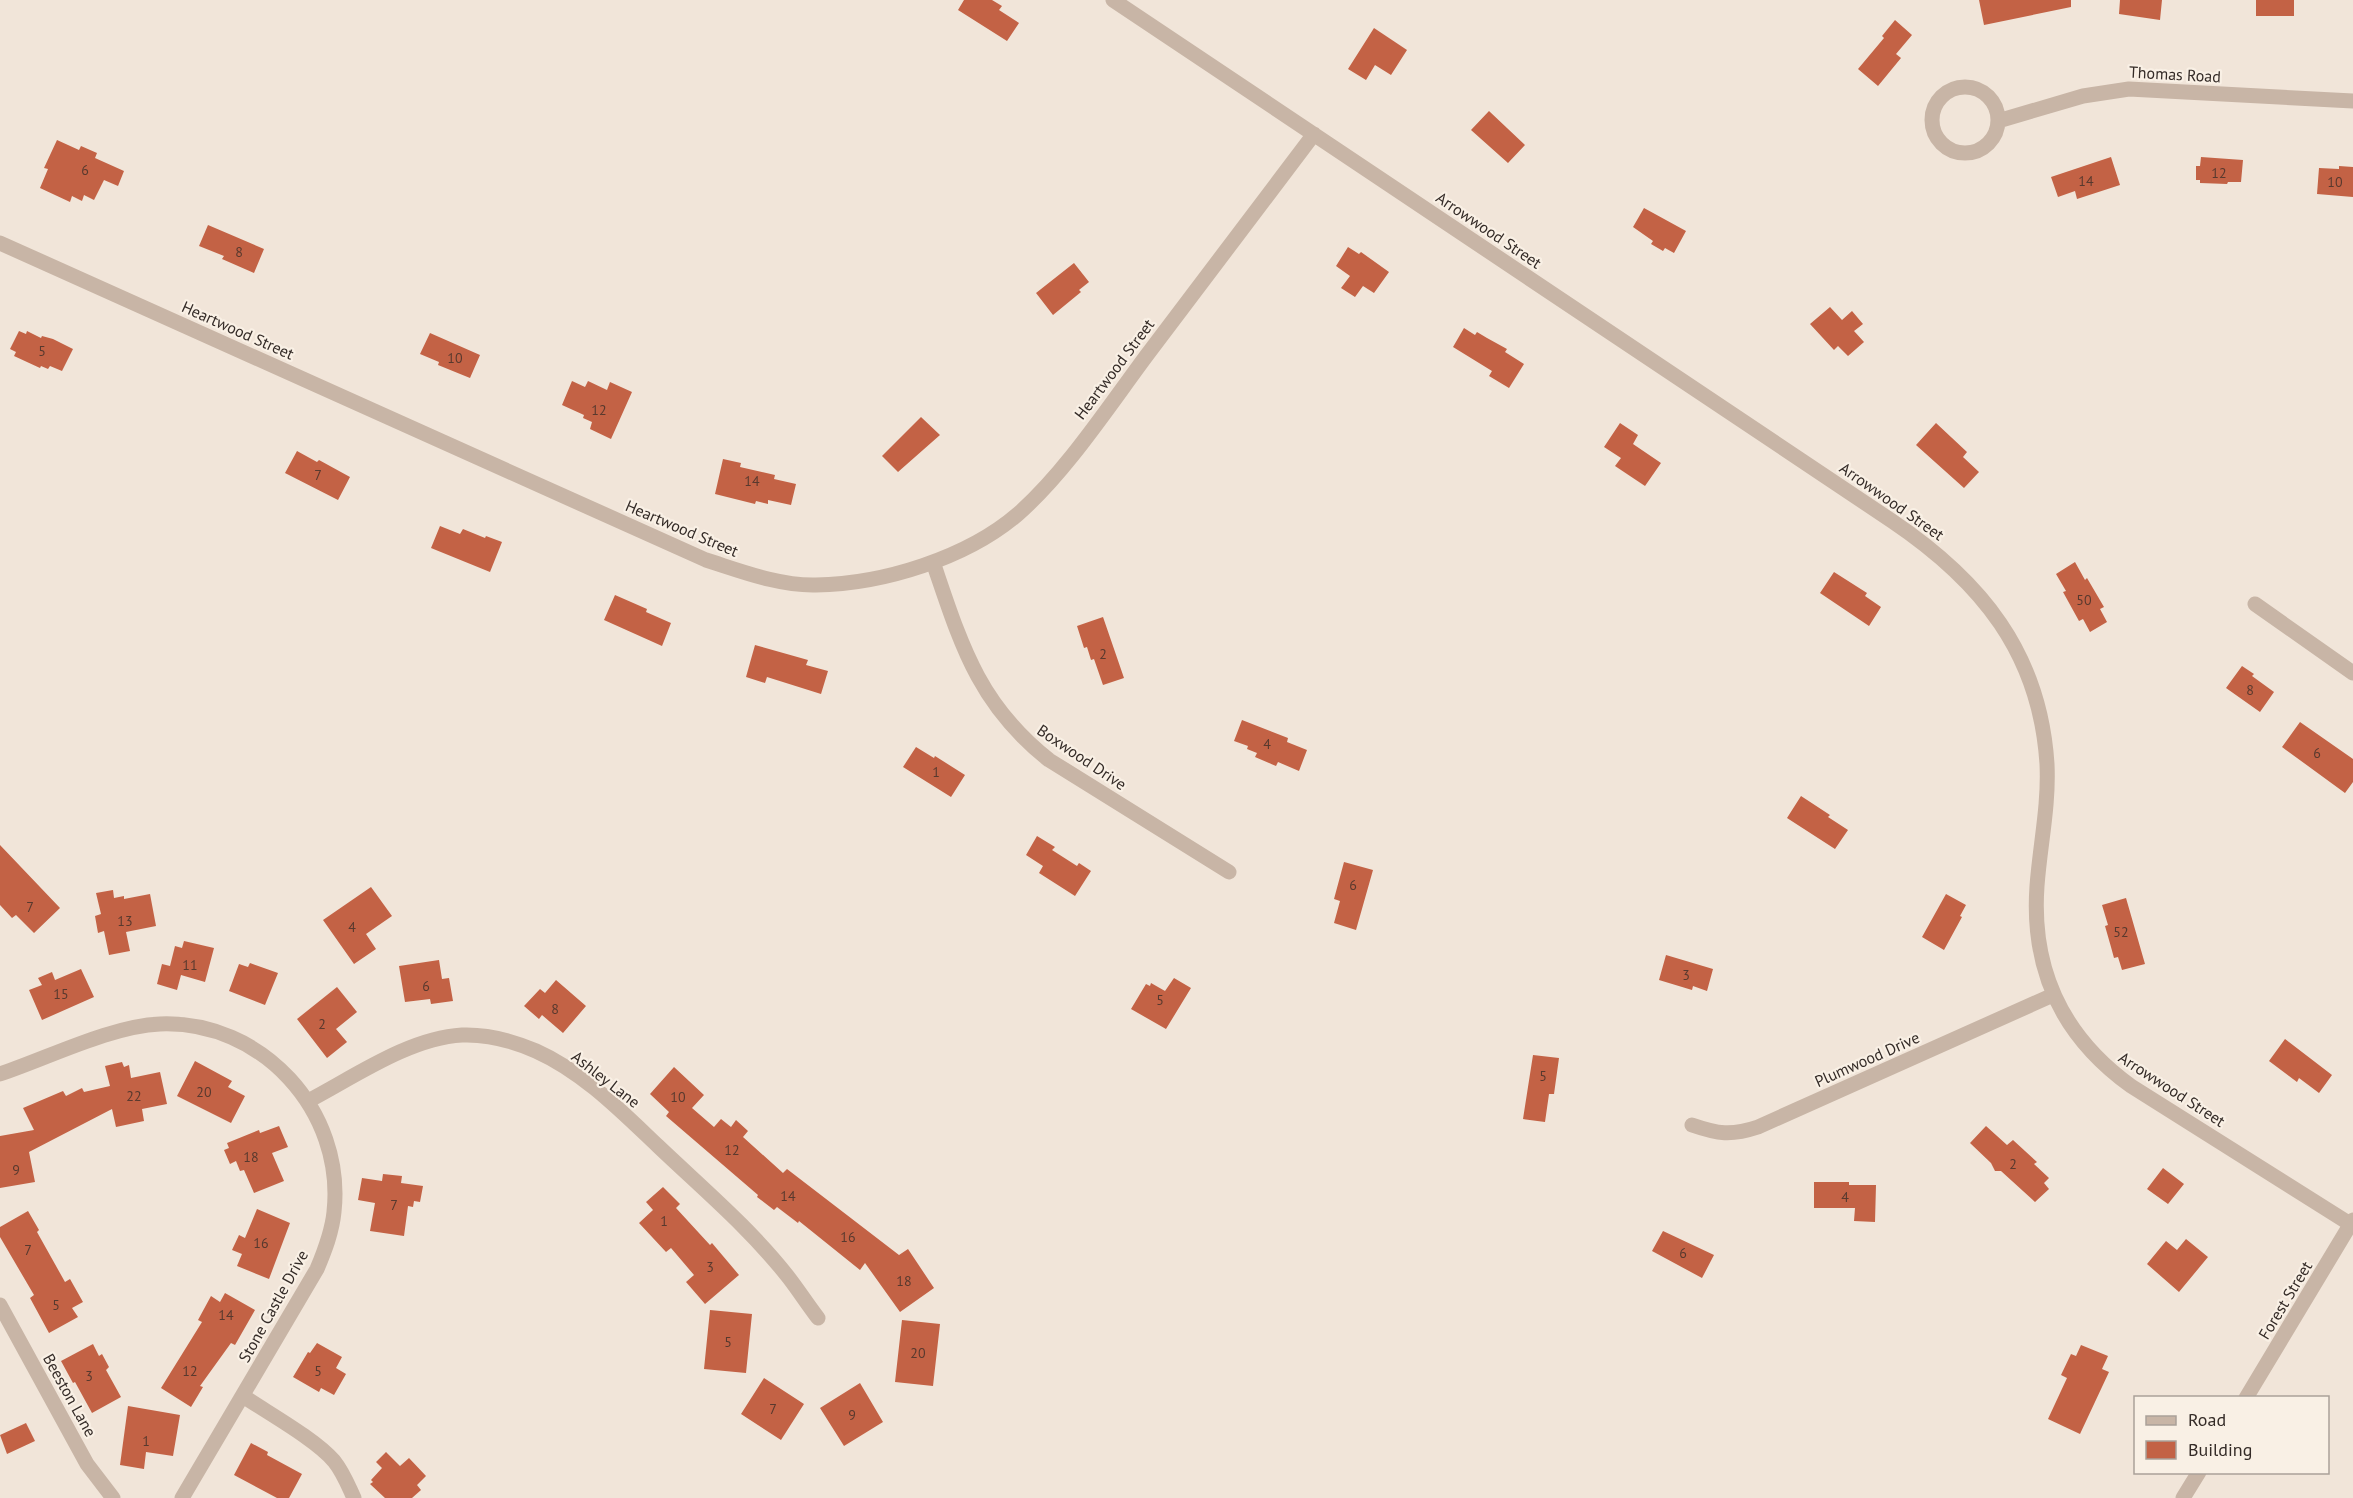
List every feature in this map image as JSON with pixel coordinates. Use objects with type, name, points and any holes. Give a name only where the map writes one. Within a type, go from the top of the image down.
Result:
[{"type":"street","name":"Arrowwood Street","points":[[1113,0],[1925,543],[1979,594],[2002,625],[2019,657],[2034,693],[2042,727],[2047,764],[2047,801],[2036,914],[2038,944],[2053,995],[2078,1036],[2106,1069],[2352,1222]]},
{"type":"street","points":[[1966,87],[1976,89],[1993,101],[1998,121],[1992,140],[1984,147],[1965,153],[1953,151],[1944,145],[1933,125],[1933,114],[1937,103],[1945,94],[1966,87]]},
{"type":"street","name":"Thomas Road","points":[[1998,121],[2083,96],[2129,89],[2353,101]]},
{"type":"street","name":"Heartwood Street","points":[[0,243],[706,560],[779,581],[815,585],[880,577],[933,562],[971,545],[1018,514],[1079,445],[1314,134]]},
{"type":"street","name":"Boxwood Drive","points":[[933,562],[961,646],[974,672],[1007,721],[1027,742],[1049,760],[1230,872]]},
{"type":"street","points":[[2255,604],[2353,673]]},
{"type":"street","name":"Plumwood Drive","points":[[1692,1125],[1717,1134],[1739,1133],[1758,1127],[2053,995]]},
{"type":"street","name":"Stone Castle Drive","points":[[0,1074],[122,1030],[150,1025],[180,1024],[218,1032],[253,1048],[284,1071],[308,1101],[322,1127],[331,1155],[335,1194],[330,1232],[317,1269],[182,1498]]},
{"type":"street","name":"Ashley Lane","points":[[308,1101],[418,1044],[461,1035],[504,1038],[538,1052],[577,1075],[617,1108],[709,1194],[788,1277],[818,1318]]},
{"type":"street","name":"Forest Street","points":[[2247,1396],[2352,1222]]},
{"type":"street","name":"Beeston Lane","points":[[0,1305],[87,1464],[113,1498]]},
{"type":"street","points":[[243,1396],[321,1449],[342,1474],[354,1498]]},
{"type":"street","points":[[2183,1498],[2198,1474]]},
{"type":"building","points":[[964,0],[992,0],[1002,6],[999,10],[1019,23],[1007,41],[958,10]]},
{"type":"building","points":[[1979,0],[2071,0],[2071,7],[1984,25]]},
{"type":"building","points":[[2120,0],[2162,0],[2160,20],[2119,14]]},
{"type":"building","points":[[2256,0],[2294,0],[2294,16],[2256,16]]},
{"type":"building","points":[[1895,20],[1912,35],[1896,54],[1901,58],[1878,86],[1858,69],[1884,38],[1882,36]]},
{"type":"building","points":[[1374,28],[1407,50],[1391,75],[1375,65],[1366,80],[1348,69]]},
{"type":"building","points":[[1489,111],[1525,145],[1508,163],[1471,130]]},
{"type":"building","points":[[57,140],[79,150],[81,146],[97,153],[95,158],[124,171],[118,186],[104,180],[94,200],[84,195],[82,201],[72,196],[70,202],[40,188],[48,169],[44,168]]},
{"type":"building","points":[[2111,157],[2120,185],[2077,199],[2075,191],[2058,197],[2051,177]]},
{"type":"building","points":[[2201,157],[2243,160],[2241,182],[2200,183],[2200,180],[2196,180],[2196,166],[2200,166]]},
{"type":"building","points":[[2339,166],[2353,167],[2353,197],[2317,194],[2319,168],[2339,169]]},
{"type":"building","points":[[1644,208],[1686,231],[1674,253],[1665,248],[1663,251],[1651,244],[1653,241],[1633,227]]},
{"type":"building","points":[[208,225],[264,249],[254,273],[222,259],[224,256],[199,246]]},
{"type":"building","points":[[1348,247],[1359,254],[1361,252],[1389,272],[1374,293],[1363,286],[1355,297],[1341,288],[1350,276],[1336,266]]},
{"type":"building","points":[[1074,263],[1089,282],[1079,290],[1081,292],[1053,315],[1036,293]]},
{"type":"building","points":[[1830,307],[1842,320],[1852,311],[1863,324],[1854,331],[1864,342],[1848,356],[1838,346],[1834,350],[1810,324]]},
{"type":"building","points":[[1464,328],[1475,335],[1477,332],[1507,349],[1505,352],[1524,364],[1509,388],[1489,376],[1492,371],[1453,347]]},
{"type":"building","points":[[19,331],[26,334],[27,331],[41,338],[42,336],[53,339],[73,349],[62,371],[50,366],[48,369],[41,366],[40,368],[14,356],[16,352],[10,349]]},
{"type":"building","points":[[430,333],[480,355],[470,378],[438,365],[439,362],[420,354]]},
{"type":"building","points":[[572,381],[585,387],[588,381],[607,390],[610,382],[632,392],[611,439],[590,429],[592,422],[583,418],[584,415],[562,405]]},
{"type":"building","points":[[921,417],[940,435],[898,472],[882,456]]},
{"type":"building","points":[[1620,423],[1638,435],[1633,444],[1661,463],[1645,486],[1615,466],[1621,458],[1604,447]]},
{"type":"building","points":[[1936,423],[1967,452],[1963,457],[1979,472],[1964,488],[1916,445]]},
{"type":"building","points":[[297,451],[350,477],[338,500],[285,473]]},
{"type":"building","points":[[723,459],[741,463],[740,467],[775,475],[774,479],[796,484],[791,505],[768,500],[768,504],[756,501],[755,504],[715,494]]},
{"type":"building","points":[[440,526],[460,534],[463,529],[502,542],[490,572],[431,548]]},
{"type":"building","points":[[2075,562],[2104,607],[2100,609],[2107,622],[2090,632],[2083,619],[2079,621],[2056,574]]},
{"type":"building","points":[[1834,572],[1867,593],[1865,596],[1881,607],[1869,626],[1820,593]]},
{"type":"building","points":[[615,595],[671,623],[662,646],[604,620]]},
{"type":"building","points":[[1103,617],[1124,678],[1103,685],[1094,659],[1091,660],[1087,647],[1084,648],[1077,626]]},
{"type":"building","points":[[755,645],[808,660],[806,665],[828,671],[821,694],[767,677],[765,683],[746,677]]},
{"type":"building","points":[[2242,666],[2274,692],[2260,712],[2226,688]]},
{"type":"building","points":[[1242,720],[1288,738],[1287,742],[1307,750],[1299,771],[1278,762],[1276,766],[1255,757],[1257,753],[1247,749],[1248,746],[1234,741]]},
{"type":"building","points":[[2300,722],[2353,759],[2353,782],[2345,793],[2282,747]]},
{"type":"building","points":[[916,747],[965,775],[951,797],[903,767]]},
{"type":"building","points":[[1801,796],[1848,830],[1835,849],[1787,818]]},
{"type":"building","points":[[1037,836],[1055,847],[1052,850],[1077,866],[1079,863],[1091,871],[1075,896],[1039,873],[1043,866],[1026,855]]},
{"type":"building","points":[[0,845],[60,908],[34,933],[16,915],[12,918],[0,905]]},
{"type":"building","points":[[1344,862],[1373,870],[1356,930],[1334,923],[1340,901],[1334,899]]},
{"type":"building","points":[[371,887],[392,916],[366,934],[376,949],[354,964],[323,920]]},
{"type":"building","points":[[113,890],[114,898],[124,896],[124,899],[150,894],[156,926],[126,932],[130,951],[109,955],[104,931],[98,933],[95,916],[101,914],[96,893]]},
{"type":"building","points":[[1946,894],[1966,905],[1944,950],[1922,937]]},
{"type":"building","points":[[2126,898],[2145,964],[2122,970],[2118,957],[2114,958],[2102,905]]},
{"type":"building","points":[[184,941],[214,948],[205,982],[181,975],[177,990],[157,984],[162,964],[170,966],[175,946],[182,948]]},
{"type":"building","points":[[1666,955],[1713,969],[1707,991],[1693,986],[1692,990],[1659,980]]},
{"type":"building","points":[[439,960],[442,979],[449,978],[453,1001],[431,1004],[430,999],[405,1002],[399,966]]},
{"type":"building","points":[[250,963],[278,973],[265,1005],[229,991],[239,964],[248,967]]},
{"type":"building","points":[[81,969],[94,997],[42,1020],[29,990],[42,985],[38,978],[52,972],[55,980]]},
{"type":"building","points":[[1174,978],[1191,988],[1166,1029],[1131,1009],[1146,984],[1150,986],[1151,983],[1165,991]]},
{"type":"building","points":[[556,980],[586,1006],[563,1033],[542,1015],[539,1019],[524,1006],[540,989],[545,993]]},
{"type":"building","points":[[337,987],[357,1012],[336,1029],[347,1042],[327,1058],[297,1019]]},
{"type":"building","points":[[2285,1039],[2332,1075],[2319,1093],[2299,1078],[2297,1082],[2269,1061]]},
{"type":"building","points":[[1533,1055],[1559,1058],[1554,1094],[1549,1094],[1545,1122],[1523,1119]]},
{"type":"building","points":[[195,1061],[232,1081],[228,1087],[245,1096],[231,1123],[177,1096]]},
{"type":"building","points":[[122,1062],[124,1067],[129,1065],[131,1078],[160,1072],[167,1104],[142,1109],[144,1121],[116,1127],[112,1109],[29,1152],[35,1182],[0,1188],[0,1136],[34,1130],[23,1108],[63,1091],[66,1096],[82,1088],[84,1092],[110,1086],[105,1066]]},
{"type":"building","points":[[674,1067],[704,1095],[692,1108],[714,1127],[721,1119],[731,1127],[736,1120],[748,1131],[743,1137],[783,1173],[787,1169],[899,1255],[908,1249],[934,1288],[900,1312],[865,1263],[860,1270],[799,1221],[798,1223],[777,1207],[774,1210],[757,1197],[758,1195],[666,1116],[669,1112],[650,1094]]},
{"type":"building","points":[[279,1126],[288,1147],[272,1153],[284,1181],[254,1193],[244,1170],[240,1171],[236,1161],[230,1164],[224,1150],[229,1148],[227,1143],[259,1130],[260,1133]]},
{"type":"building","points":[[1986,1126],[2007,1145],[2013,1140],[2037,1162],[2034,1164],[2049,1178],[2044,1183],[2049,1189],[2035,1202],[2001,1171],[1995,1171],[1991,1163],[1970,1143]]},
{"type":"building","points":[[2163,1168],[2184,1184],[2168,1204],[2147,1189]]},
{"type":"building","points":[[383,1174],[402,1176],[401,1183],[423,1186],[420,1202],[414,1201],[413,1207],[408,1206],[404,1236],[370,1231],[375,1203],[358,1200],[362,1178],[382,1181]]},
{"type":"building","points":[[1814,1182],[1876,1185],[1875,1222],[1854,1221],[1855,1208],[1814,1208]]},
{"type":"building","points":[[663,1187],[680,1204],[676,1208],[710,1245],[712,1243],[739,1275],[705,1304],[686,1282],[694,1275],[671,1248],[666,1252],[639,1223],[653,1210],[646,1202]]},
{"type":"building","points":[[257,1209],[290,1223],[269,1279],[237,1266],[242,1254],[232,1250],[239,1235],[245,1238]]},
{"type":"building","points":[[28,1211],[65,1282],[70,1279],[83,1302],[72,1308],[78,1317],[49,1333],[30,1298],[34,1295],[0,1237],[0,1227]]},
{"type":"building","points":[[1663,1231],[1714,1255],[1702,1278],[1652,1251]]},
{"type":"building","points":[[2186,1239],[2208,1257],[2179,1292],[2147,1264],[2166,1241],[2177,1250]]},
{"type":"building","points":[[225,1293],[255,1310],[235,1345],[231,1343],[200,1386],[203,1387],[191,1407],[161,1388],[202,1322],[198,1320],[211,1296],[220,1302]]},
{"type":"building","points":[[710,1310],[752,1314],[746,1373],[704,1369]]},
{"type":"building","points":[[902,1320],[940,1324],[933,1386],[895,1382]]},
{"type":"building","points":[[317,1343],[342,1357],[336,1368],[346,1374],[334,1395],[321,1388],[319,1392],[293,1377],[308,1352],[310,1353]]},
{"type":"building","points":[[93,1344],[99,1356],[102,1354],[109,1367],[106,1370],[121,1397],[92,1413],[61,1361]]},
{"type":"building","points":[[2081,1345],[2108,1356],[2102,1369],[2109,1372],[2080,1434],[2048,1419],[2067,1378],[2061,1375],[2071,1354],[2076,1356]]},
{"type":"building","points":[[764,1378],[804,1404],[781,1440],[741,1414]]},
{"type":"building","points":[[860,1383],[883,1422],[844,1446],[820,1408]]},
{"type":"building","points":[[128,1406],[180,1415],[173,1456],[146,1452],[144,1469],[120,1465]]},
{"type":"building","points":[[26,1423],[35,1441],[7,1454],[0,1435]]},
{"type":"building","points":[[251,1443],[268,1452],[267,1455],[302,1474],[289,1498],[277,1498],[234,1475]]},
{"type":"building","points":[[386,1452],[400,1466],[409,1458],[426,1476],[417,1485],[421,1490],[412,1498],[385,1498],[370,1484],[382,1468],[376,1462]]}]
